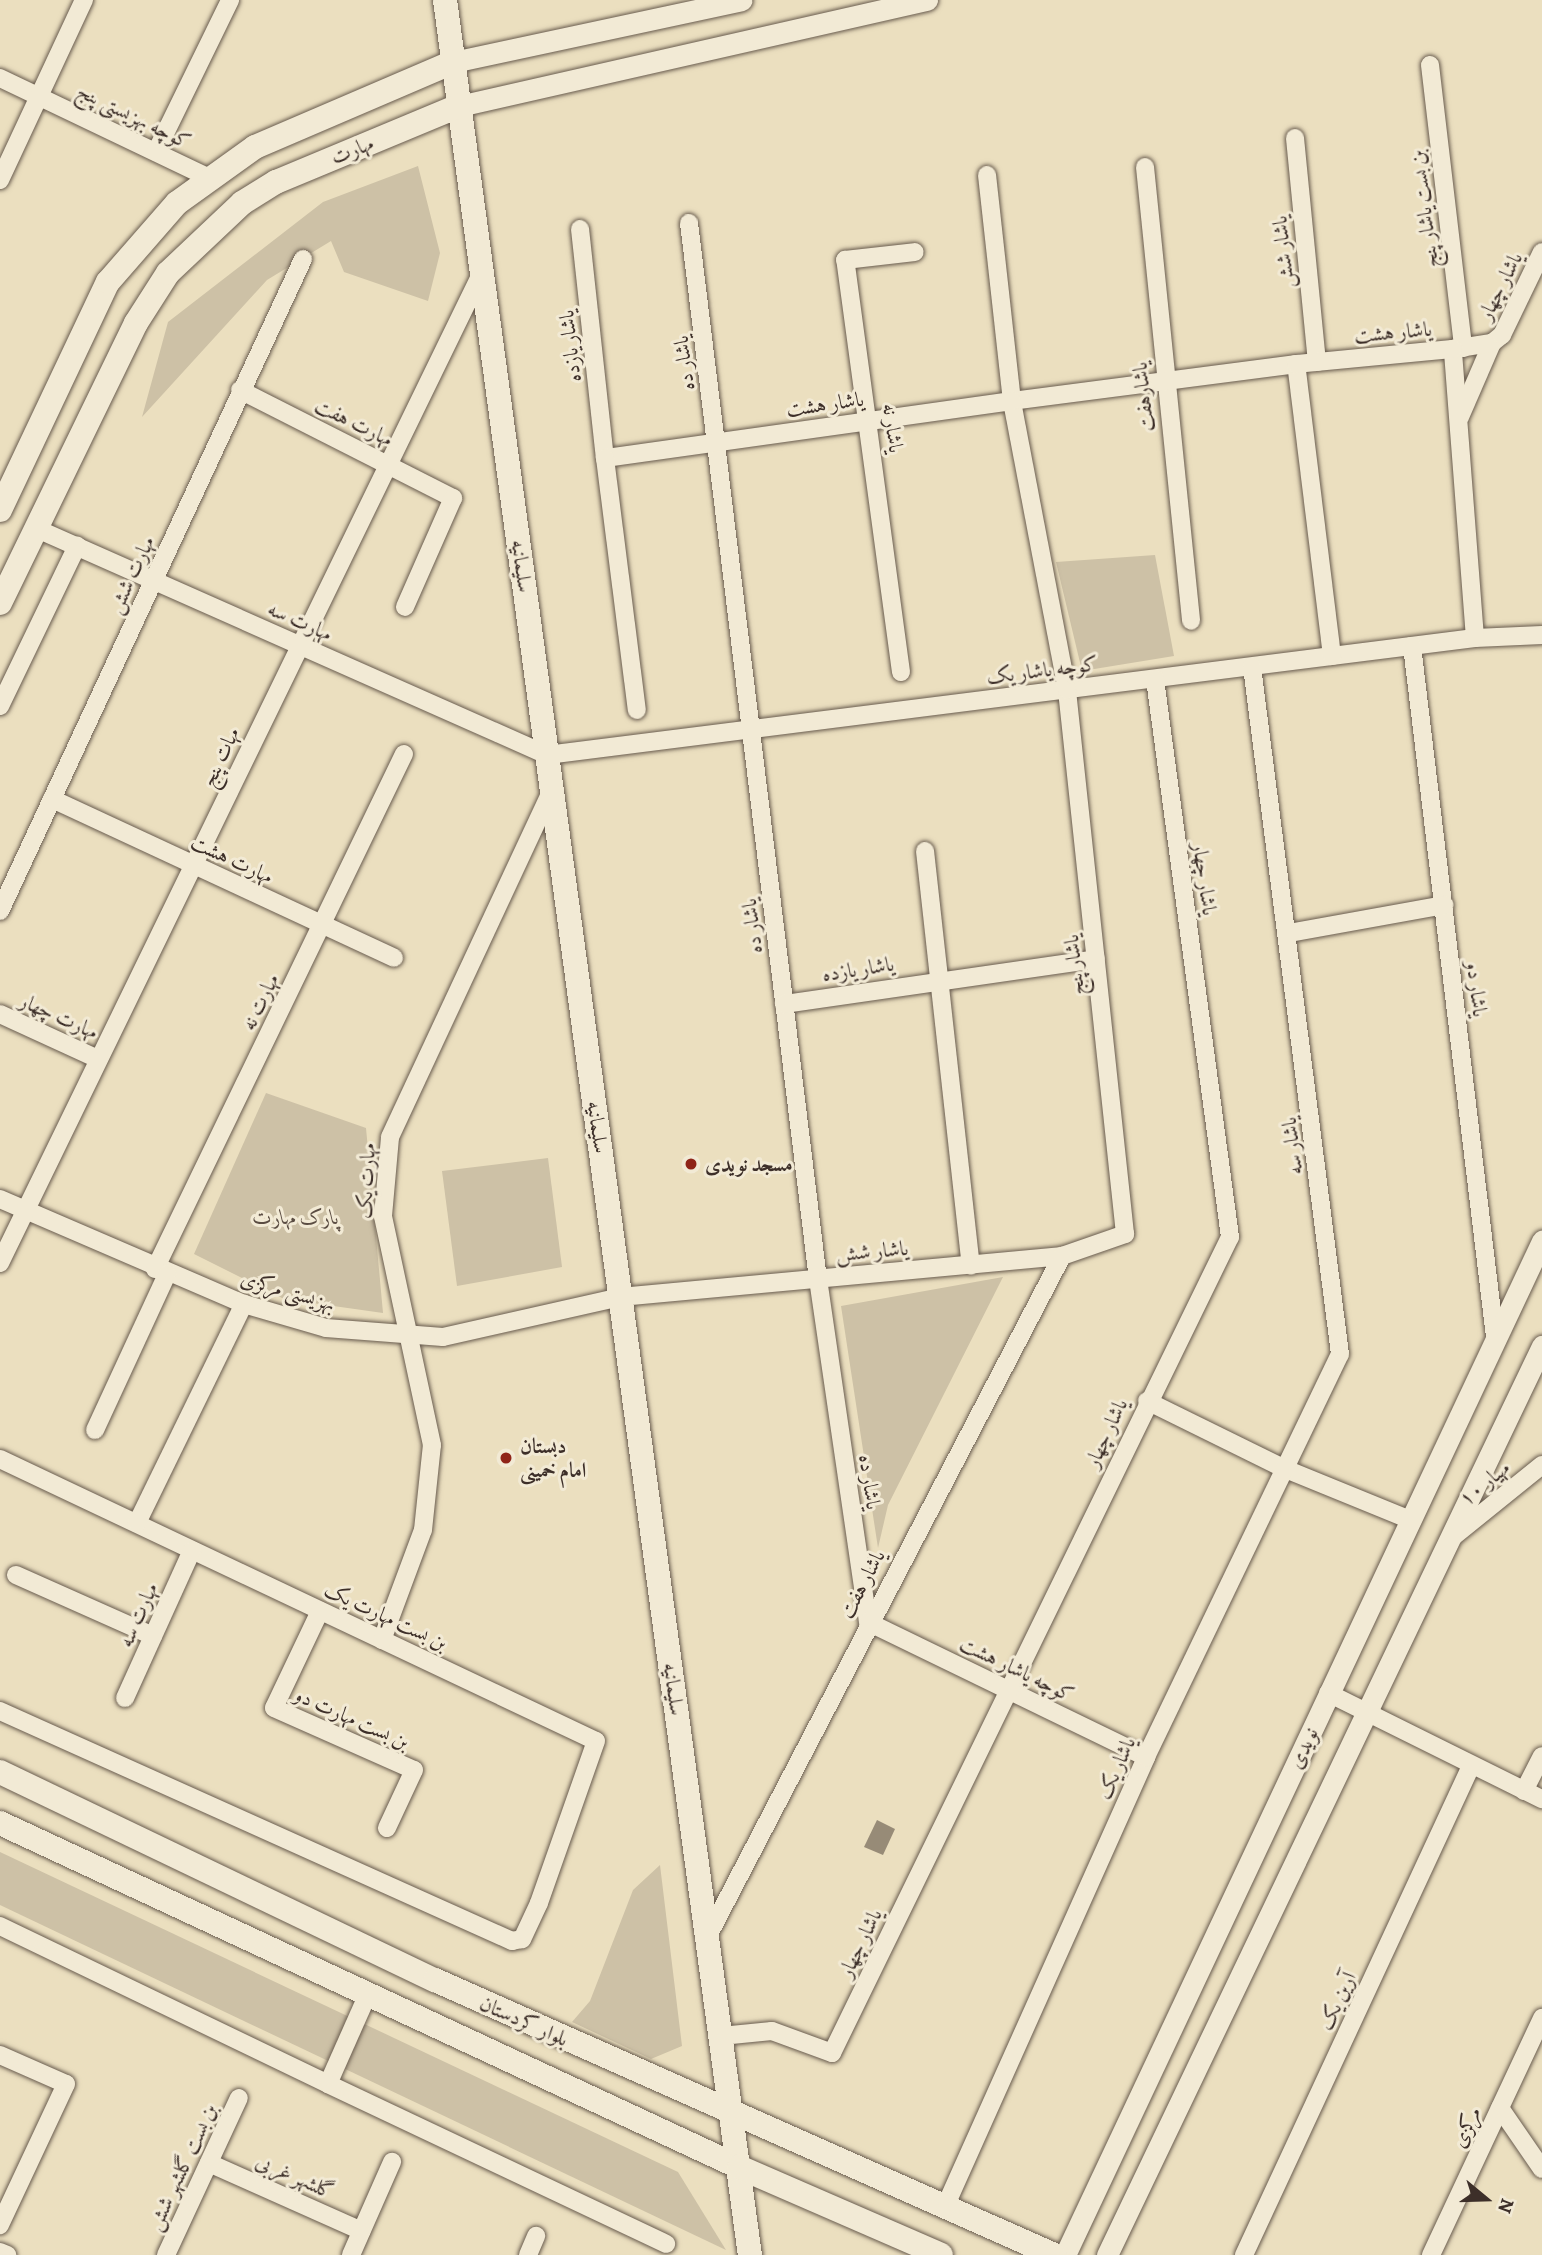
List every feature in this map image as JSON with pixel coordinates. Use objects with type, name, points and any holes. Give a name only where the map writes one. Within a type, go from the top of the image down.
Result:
[{"type":"main road","name":"سلیمانیه","points":[[445,0],[750,2255]]},
{"type":"main road","name":"مهارت","points":[[0,512],[108,282],[148,233],[208,177],[255,147],[321,116],[453,62]]},
{"type":"main road","name":"مهارت","points":[[0,603],[136,323],[168,273],[208,232],[276,182],[459,106]]},
{"type":"main road","points":[[0,512],[35,528]]},
{"type":"main road","name":"بلوار کردستان","points":[[0,1772],[435,1980],[732,2115],[1054,2255]]},
{"type":"main road","name":"بلوار کردستان","points":[[0,1823],[739,2167],[941,2255]]},
{"type":"street","points":[[0,180],[84,0]]},
{"type":"street","points":[[156,152],[230,0]]},
{"type":"street","name":"مهارت","points":[[453,62],[741,0]]},
{"type":"street","name":"مهارت","points":[[459,106],[927,0]]},
{"type":"street","name":"بن بست یاشار پنج","points":[[1430,65],[1458,349]]},
{"type":"street","name":"کوچه بهزیستی پنج","points":[[0,78],[208,177]]},
{"type":"street","name":"یاشار شش","points":[[1295,138],[1317,362]]},
{"type":"street","name":"یاشارهفت","points":[[1145,167],[1164,381],[1191,621]]},
{"type":"street","points":[[987,175],[1012,401],[1068,690]]},
{"type":"street","name":"یاشار ده","points":[[690,223],[818,1279],[868,1622]]},
{"type":"street","name":"یاشار یازده","points":[[580,229],[605,458]]},
{"type":"street","name":"یاشار نه","points":[[901,672],[845,260],[915,252]]},
{"type":"street","name":"یاشار چهار","points":[[1458,349],[1492,343],[1502,335],[1542,252]]},
{"type":"street","name":"مهارت شش","points":[[0,911],[303,259]]},
{"type":"street","name":"مهات پنج","points":[[0,1263],[482,272]]},
{"type":"street","points":[[1460,418],[1492,343]]},
{"type":"street","points":[[1458,349],[1475,638]]},
{"type":"street","name":"یاشار هشت","points":[[1296,364],[1458,349]]},
{"type":"street","points":[[1012,401],[1296,364],[1332,656]]},
{"type":"street","name":"مهارت هفت","points":[[240,390],[448,493],[452,504],[405,607]]},
{"type":"street","name":"یاشار هشت","points":[[605,458],[1012,401]]},
{"type":"street","points":[[605,458],[637,710]]},
{"type":"street","name":"مهارت سه","points":[[35,528],[547,755]]},
{"type":"street","points":[[0,706],[77,546]]},
{"type":"street","name":"کوچه یاشار یک","points":[[547,755],[1475,638],[1542,635]]},
{"type":"street","name":"یاشار دو","points":[[1412,646],[1496,1338]]},
{"type":"street","name":"یاشار سه","points":[[1252,667],[1289,933],[1340,1354]]},
{"type":"street","name":"یاشار چهار","points":[[721,2036],[772,2031],[832,2053],[1147,1401],[1230,1237],[1155,679]]},
{"type":"street","name":"یاشار پنج","points":[[1068,690],[1125,1234]]},
{"type":"street","name":"مهارت نه","points":[[95,1430],[161,1271],[404,754]]},
{"type":"street","name":"مهارت یک","points":[[382,1640],[423,1530],[432,1444],[405,1334],[383,1216],[390,1137],[552,790]]},
{"type":"street","name":"مهارت هشت","points":[[52,799],[394,958]]},
{"type":"street","points":[[925,850],[971,1265]]},
{"type":"street","points":[[1289,933],[1444,905]]},
{"type":"street","name":"یاشار یازده","points":[[784,1004],[1096,959]]},
{"type":"street","name":"مهارت چهار","points":[[0,1014],[98,1059]]},
{"type":"street","name":"بهزیستی مرکزی","points":[[0,1199],[161,1271],[244,1304],[326,1328],[443,1337],[621,1297]]},
{"type":"street","name":"یاشار شش","points":[[621,1297],[1062,1256],[1125,1234]]},
{"type":"street","name":"نویدی","points":[[1065,2255],[1408,1519],[1542,1241]]},
{"type":"street","name":"یاشار هفت","points":[[708,1936],[868,1622],[1062,1256]]},
{"type":"street","points":[[137,1523],[244,1304]]},
{"type":"street","points":[[1107,2255],[1369,1716],[1542,1346]]},
{"type":"street","name":"یاشار یک","points":[[944,2207],[1146,1757],[1340,1354]]},
{"type":"street","points":[[1147,1401],[1283,1468],[1408,1519]]},
{"type":"street","name":"بن بست مهارت یک","points":[[0,1459],[596,1741],[538,1903],[522,1939],[512,1941],[0,1711]]},
{"type":"street","name":"مهیار ۱۰","points":[[1454,1536],[1542,1465]]},
{"type":"street","name":"مهارت سه","points":[[125,1698],[192,1550]]},
{"type":"street","points":[[16,1575],[153,1636]]},
{"type":"street","name":"بن بست مهارت دو","points":[[320,1611],[274,1708],[414,1770],[387,1828]]},
{"type":"street","name":"کوچه یاشار هشت","points":[[868,1622],[1146,1757]]},
{"type":"street","points":[[1328,1693],[1369,1716],[1542,1799]]},
{"type":"street","points":[[1524,1791],[1542,1756]]},
{"type":"street","name":"آرین یک","points":[[1244,2255],[1471,1766]]},
{"type":"street","points":[[0,1926],[666,2244]]},
{"type":"street","points":[[328,2084],[368,1996]]},
{"type":"street","name":"مرکزی","points":[[1431,2255],[1542,2018]]},
{"type":"street","points":[[0,2055],[66,2084],[0,2225]]},
{"type":"street","name":"بن بست گلشهر شش","points":[[166,2255],[239,2098]]},
{"type":"street","points":[[1500,2108],[1542,2169]]},
{"type":"street","points":[[351,2255],[392,2162]]},
{"type":"street","name":"گلشهر غربی","points":[[209,2163],[362,2231]]},
{"type":"street","points":[[528,2255],[536,2236]]},
{"type":"street","points":[[0,2252],[7,2255]]},
{"type":"green space","points":[[418,166],[440,253],[428,301],[344,272],[331,241],[267,280],[142,417],[168,322],[323,202]]},
{"type":"green space","points":[[1155,555],[1174,656],[1082,671],[1056,562]]},
{"type":"green space","name":"پارک مهارت","points":[[266,1093],[366,1128],[383,1313],[284,1299],[194,1254]]},
{"type":"green space","points":[[548,1158],[562,1267],[457,1286],[442,1171]]},
{"type":"green space","points":[[1003,1277],[888,1505],[878,1548],[841,1306]]},
{"type":"green space","points":[[0,1852],[678,2172],[726,2250],[0,1905]]},
{"type":"green space","points":[[660,1865],[682,2046],[651,2059],[572,2022],[590,2001],[633,1890]]},
{"type":"building","points":[[877,1820],[895,1829],[883,1855],[864,1847]]},
{"type":"place","name":"مسجد نویدی","points":[[691,1164]]},
{"type":"place","name":"دبستان امام خمینی","points":[[506,1458]]}]
